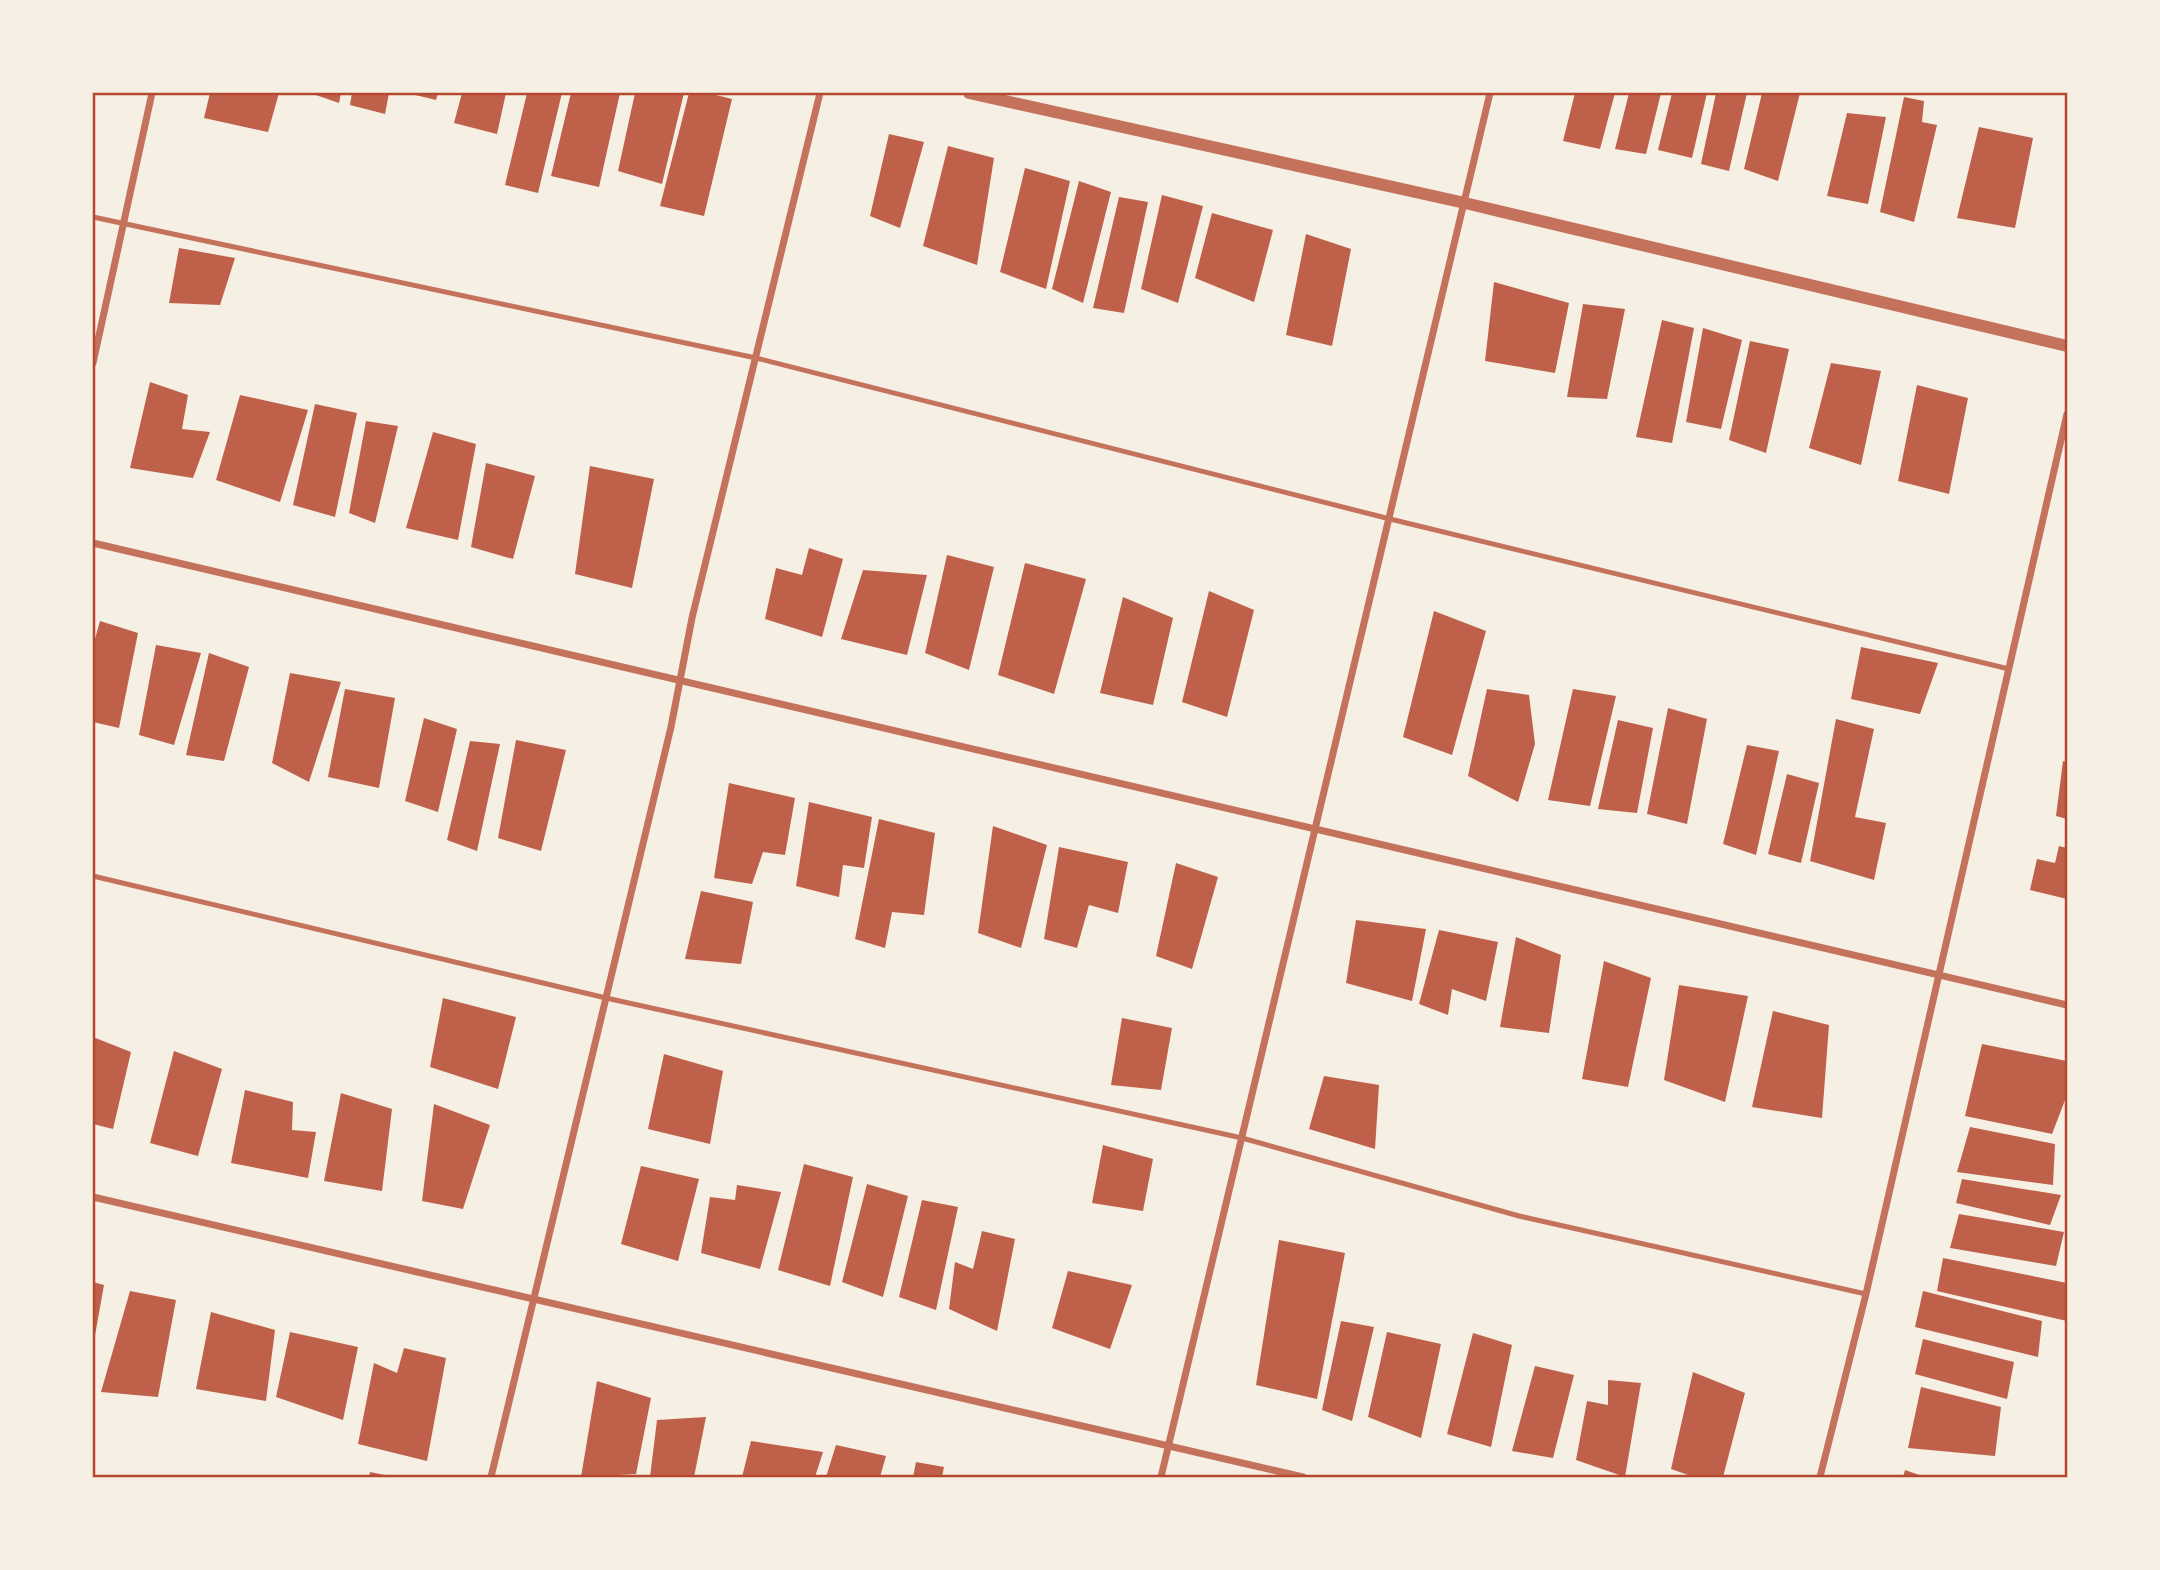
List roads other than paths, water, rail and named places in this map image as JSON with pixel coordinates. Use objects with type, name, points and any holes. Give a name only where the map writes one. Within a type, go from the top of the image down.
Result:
[{"type":"street","points":[[93,363],[152,93]]},
{"type":"street","points":[[491,1477],[536,1300],[680,680],[692,618],[820,93]]},
{"type":"street","points":[[969,93],[1465,203],[2067,346]]},
{"type":"street","points":[[1161,1477],[1490,93]]},
{"type":"street","points":[[1820,1477],[1866,1294],[2067,414]]},
{"type":"street","points":[[93,542],[2067,1005]]},
{"type":"street","points":[[93,1197],[1303,1477]]},
{"type":"lane","points":[[93,217],[756,358],[1390,519],[2010,669]]},
{"type":"lane","points":[[93,876],[606,998],[1242,1138],[1518,1216],[1866,1294]]}]
